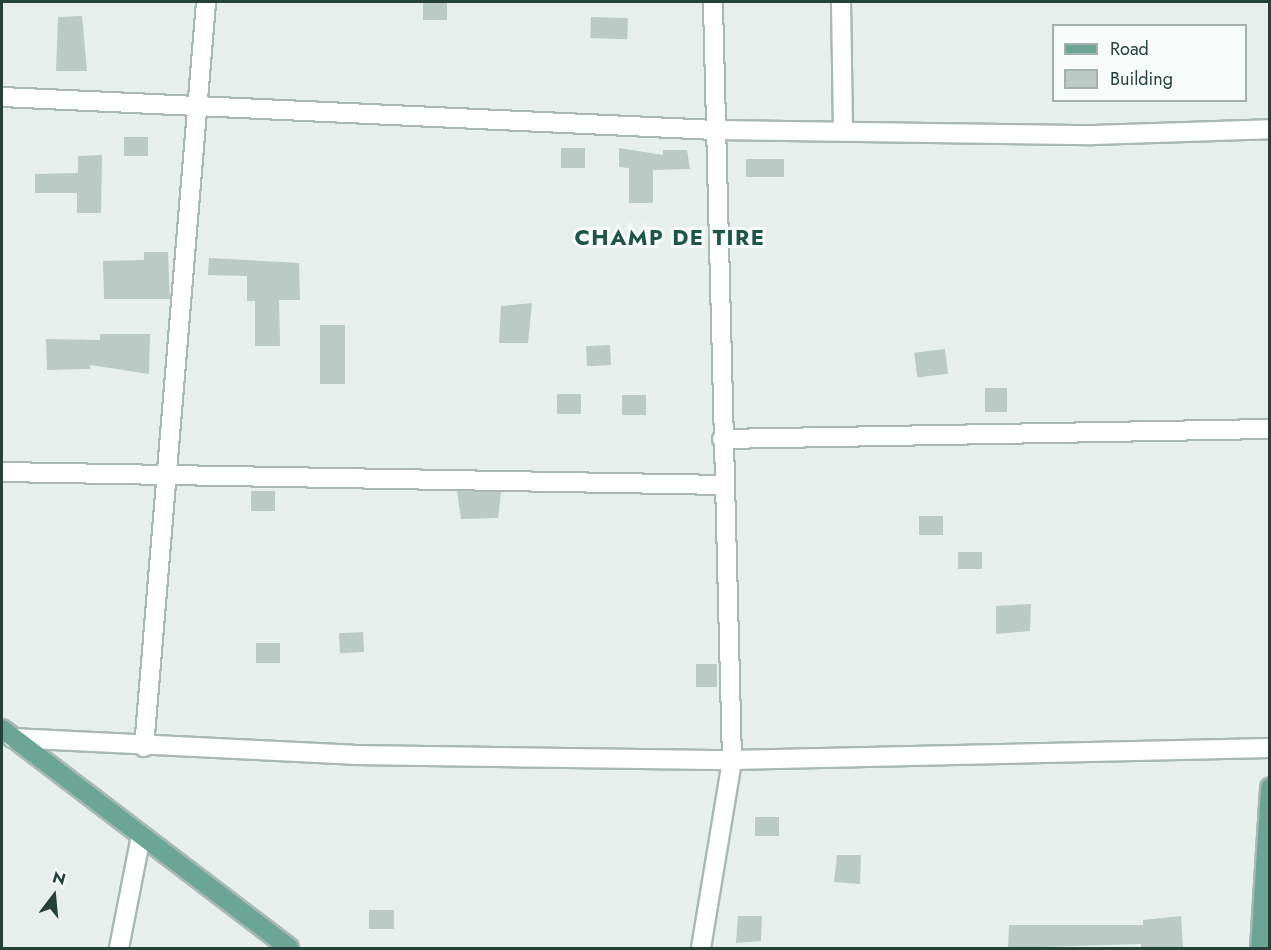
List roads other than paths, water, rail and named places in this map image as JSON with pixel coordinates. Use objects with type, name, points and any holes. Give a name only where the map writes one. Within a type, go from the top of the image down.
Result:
[{"type":"main road","points":[[7,733],[289,948]]},
{"type":"main road","points":[[1260,948],[1269,787]]},
{"type":"street","points":[[144,747],[195,109],[206,2]]},
{"type":"street","points":[[700,948],[732,760],[722,439],[713,2]]},
{"type":"street","points":[[841,2],[843,130]]},
{"type":"street","points":[[2,97],[195,109],[715,130],[1093,135],[1269,129]]},
{"type":"street","points":[[722,439],[1269,429]]},
{"type":"street","points":[[2,472],[167,472],[725,485]]},
{"type":"street","points":[[7,733],[144,747],[354,755],[732,760],[1269,748]]},
{"type":"street","points":[[119,948],[141,836]]},
{"type":"district","name":"CHAMP DE TIRE","points":[[670,238]]}]
